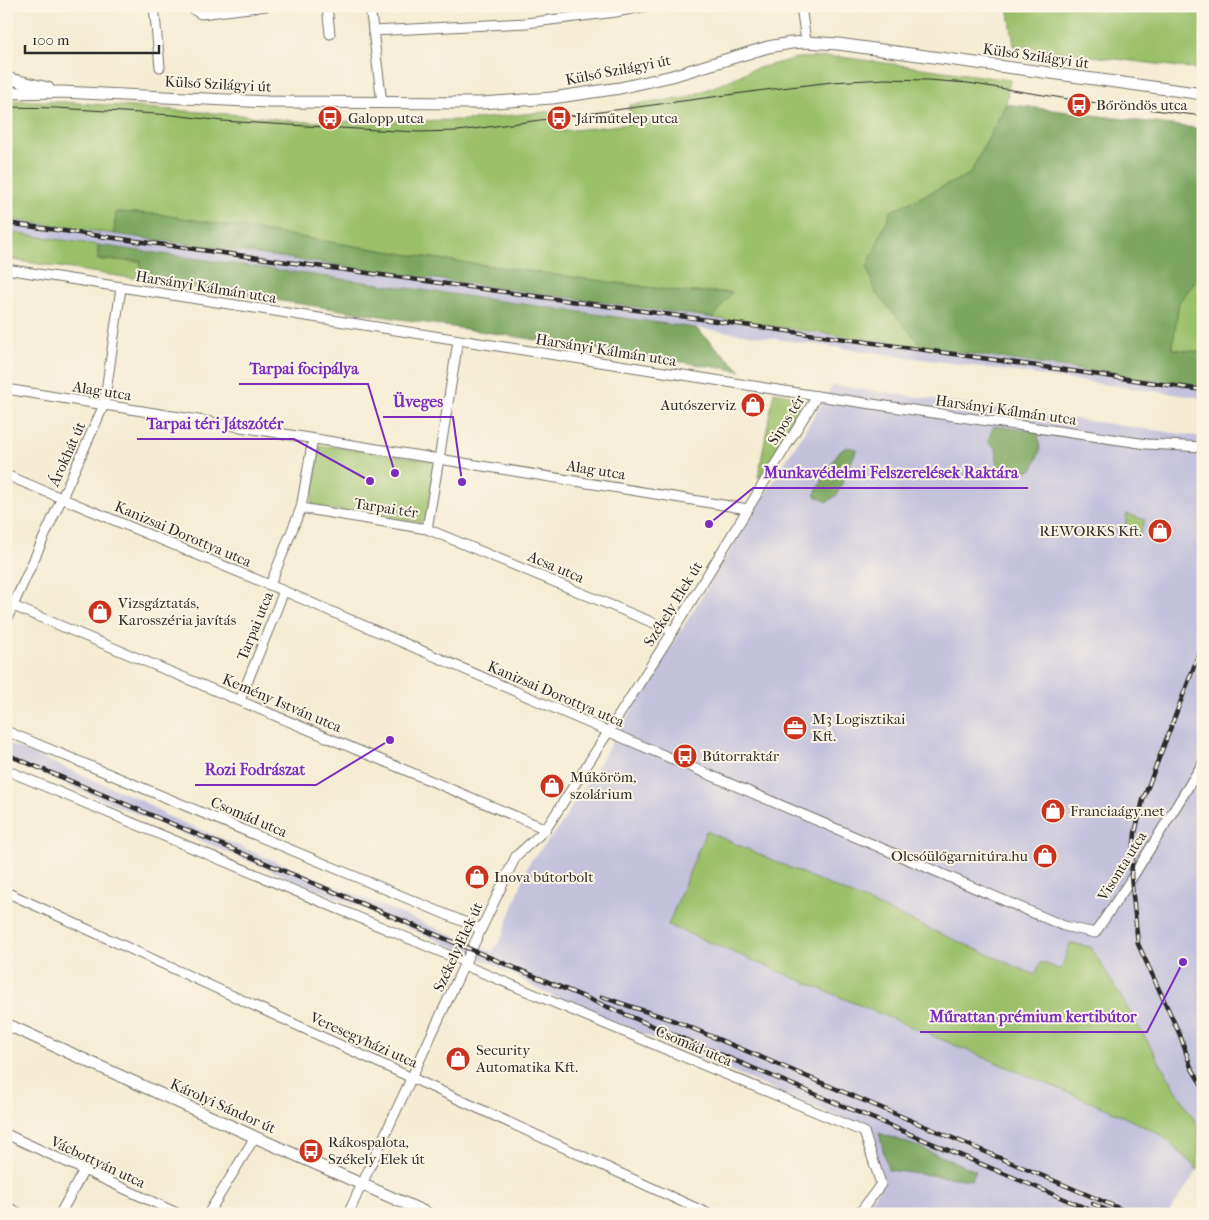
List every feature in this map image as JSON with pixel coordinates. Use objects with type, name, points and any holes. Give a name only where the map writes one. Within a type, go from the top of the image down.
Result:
[{"type":"street","points":[[154,6],[160,67]]},
{"type":"street","points":[[191,6],[201,14],[266,6]]},
{"type":"street","points":[[327,6],[330,34]]},
{"type":"street","points":[[370,6],[382,103]]},
{"type":"street","points":[[373,31],[526,23],[616,12],[646,6]]},
{"type":"street","points":[[801,6],[806,42]]},
{"type":"street","name":"Külső Szilágyi út","points":[[6,93],[62,92],[268,102],[482,103],[552,98],[644,84],[768,47],[806,42],[847,45],[1203,94]]},
{"type":"street","name":"Külső Szilágyi út","points":[[6,78],[62,92]]},
{"type":"street","name":"Harsányi Kálmán utca","points":[[6,269],[817,396],[1147,444],[1203,447]]},
{"type":"street","name":"Árokhát út","points":[[6,621],[10,604],[62,498],[104,405],[121,288]]},
{"type":"street","name":"Tarpai tér","points":[[302,508],[428,529],[458,341]]},
{"type":"street","name":"Alag utca","points":[[6,389],[313,438]]},
{"type":"street","name":"Sipos tér","points":[[748,509],[817,396]]},
{"type":"street","points":[[302,508],[313,438],[439,459]]},
{"type":"street","name":"Alag utca","points":[[439,459],[748,509]]},
{"type":"street","name":"Kanizsai Dorottya utca","points":[[6,475],[284,590],[607,731],[1064,926],[1096,933]]},
{"type":"street","name":"Tarpai utca","points":[[270,585],[302,508]]},
{"type":"street","name":"Székely Elek út","points":[[348,1214],[516,856],[546,829],[607,731],[673,631],[748,509]]},
{"type":"street","name":"Acsa utca","points":[[428,529],[673,631]]},
{"type":"street","name":"Tarpai utca","points":[[240,700],[284,590]]},
{"type":"street","name":"Kemény István utca","points":[[10,604],[546,829]]},
{"type":"street","name":"Csomád utca","points":[[6,731],[481,929]]},
{"type":"street","name":"Visonta utca","points":[[1096,933],[1203,763]]},
{"type":"street","name":"Csomád utca","points":[[6,770],[864,1132],[881,1184],[859,1214]]},
{"type":"street","name":"Veresegyházi utca","points":[[6,892],[709,1214]]},
{"type":"street","name":"Károlyi Sándor út","points":[[6,1024],[429,1214]]},
{"type":"street","name":"Vácbottyán utca","points":[[6,1134],[178,1214]]},
{"type":"street","points":[[208,1214],[255,1137]]},
{"type":"street","points":[[60,1214],[84,1170]]},
{"type":"street","points":[[6,1206],[21,1214]]},
{"type":"shaded area","points":[[6,219],[1203,388],[1203,398],[6,232]]},
{"type":"shaded area","points":[[833,385],[1203,437],[1203,1126],[1199,1128],[1091,947],[1061,971],[1036,975],[706,831],[668,925],[1112,1111],[1163,1136],[1198,1170],[1170,1211],[1175,1214],[863,1214],[883,1181],[866,1129],[546,993],[489,962],[6,759],[6,743],[139,799],[165,815],[493,952],[502,937],[529,863],[558,829]]},
{"type":"green space","points":[[1008,6],[1202,6],[1203,70],[1014,46]]},
{"type":"green space","points":[[841,57],[1010,80],[1006,104],[970,174],[892,211],[875,292],[923,347],[713,318],[731,292],[683,292],[417,256],[157,214],[116,212],[114,234],[6,219],[6,100],[64,102],[241,115],[305,122],[468,120],[552,111],[555,132],[629,124],[629,105],[685,98],[751,70],[797,58]]},
{"type":"green space","points":[[1006,104],[1203,129],[1203,271],[1179,302],[1172,349],[1203,352],[1203,388],[923,347],[875,292],[867,267],[891,211],[970,174]]},
{"type":"green space","points":[[116,212],[157,214],[417,256],[683,292],[732,292],[713,318],[114,234]]},
{"type":"green space","points":[[6,232],[98,245],[98,260],[141,261],[140,276],[144,280],[6,259]]},
{"type":"green space","points":[[98,245],[696,328],[741,371],[144,280],[140,276],[141,261],[98,260]]},
{"type":"green space","points":[[1203,271],[1203,352],[1172,350],[1179,302]]},
{"type":"green space","points":[[774,392],[795,396],[799,402],[798,411],[763,478],[758,477]]},
{"type":"green space","points":[[994,426],[1038,431],[1040,451],[1033,469],[1014,475],[998,469],[996,448],[987,442]]},
{"type":"green space","points":[[320,445],[435,461],[426,523],[311,507]]},
{"type":"green space","points":[[846,447],[857,449],[837,495],[827,502],[814,495],[838,453]]},
{"type":"green space","points":[[1127,514],[1145,520],[1139,537],[1127,528]]},
{"type":"green space","points":[[706,831],[1035,975],[1041,962],[1061,970],[1070,943],[1091,947],[1199,1128],[1198,1170],[1163,1136],[1112,1111],[668,925]]},
{"type":"green space","points":[[879,1133],[919,1147],[976,1171],[971,1180],[888,1170]]},
{"type":"tram line","points":[[6,107],[173,115],[222,121],[357,129],[419,132],[458,131],[765,90],[832,82],[886,79],[968,83],[1081,101],[1203,116]]},
{"type":"railway","points":[[6,223],[1203,390]]},
{"type":"railway","points":[[1203,643],[1143,800],[1135,833],[1131,876],[1138,944],[1180,1035],[1191,1067],[1203,1087]]},
{"type":"railway","points":[[6,754],[1100,1214]]},
{"type":"railway","points":[[602,997],[675,1021],[1133,1214]]},
{"type":"railway","points":[[1093,1204],[1116,1214]]},
{"type":"place","name":"Bőröndös utca","points":[[1079,105]]},
{"type":"place","name":"Galopp utca","points":[[330,118]]},
{"type":"place","name":"Járműtelep utca","points":[[559,118]]},
{"type":"place","name":"Autószerviz","points":[[753,405]]},
{"type":"place","name":"Tarpai focipálya","points":[[395,473]]},
{"type":"place","name":"Tarpai téri Játszótér","points":[[370,481]]},
{"type":"place","name":"Üveges","points":[[462,482]]},
{"type":"place","name":"Munkavédelmi Felszerelések Raktára","points":[[709,524]]},
{"type":"place","name":"REWORKS Kft.","points":[[1160,531]]},
{"type":"place","name":"Vizsgáztatás, Karosszéria javítás","points":[[100,612]]},
{"type":"place","name":"M3 Logisztikai Kft.","points":[[795,728]]},
{"type":"place","name":"Rozi Fodrászat","points":[[390,740]]},
{"type":"place","name":"Bútorraktár","points":[[685,756]]},
{"type":"place","name":"Műköröm, szolárium","points":[[552,786]]},
{"type":"place","name":"Franciaágy.net","points":[[1053,811]]},
{"type":"place","name":"Olcsóülőgarnitúra.hu","points":[[1045,856]]},
{"type":"place","name":"Inova bútorbolt","points":[[477,877]]},
{"type":"place","name":"Műrattan prémium kertibútor","points":[[1183,962]]},
{"type":"place","name":"Security Automatika Kft.","points":[[458,1059]]},
{"type":"place","name":"Rákospalota, Székely Elek út","points":[[311,1151]]}]
